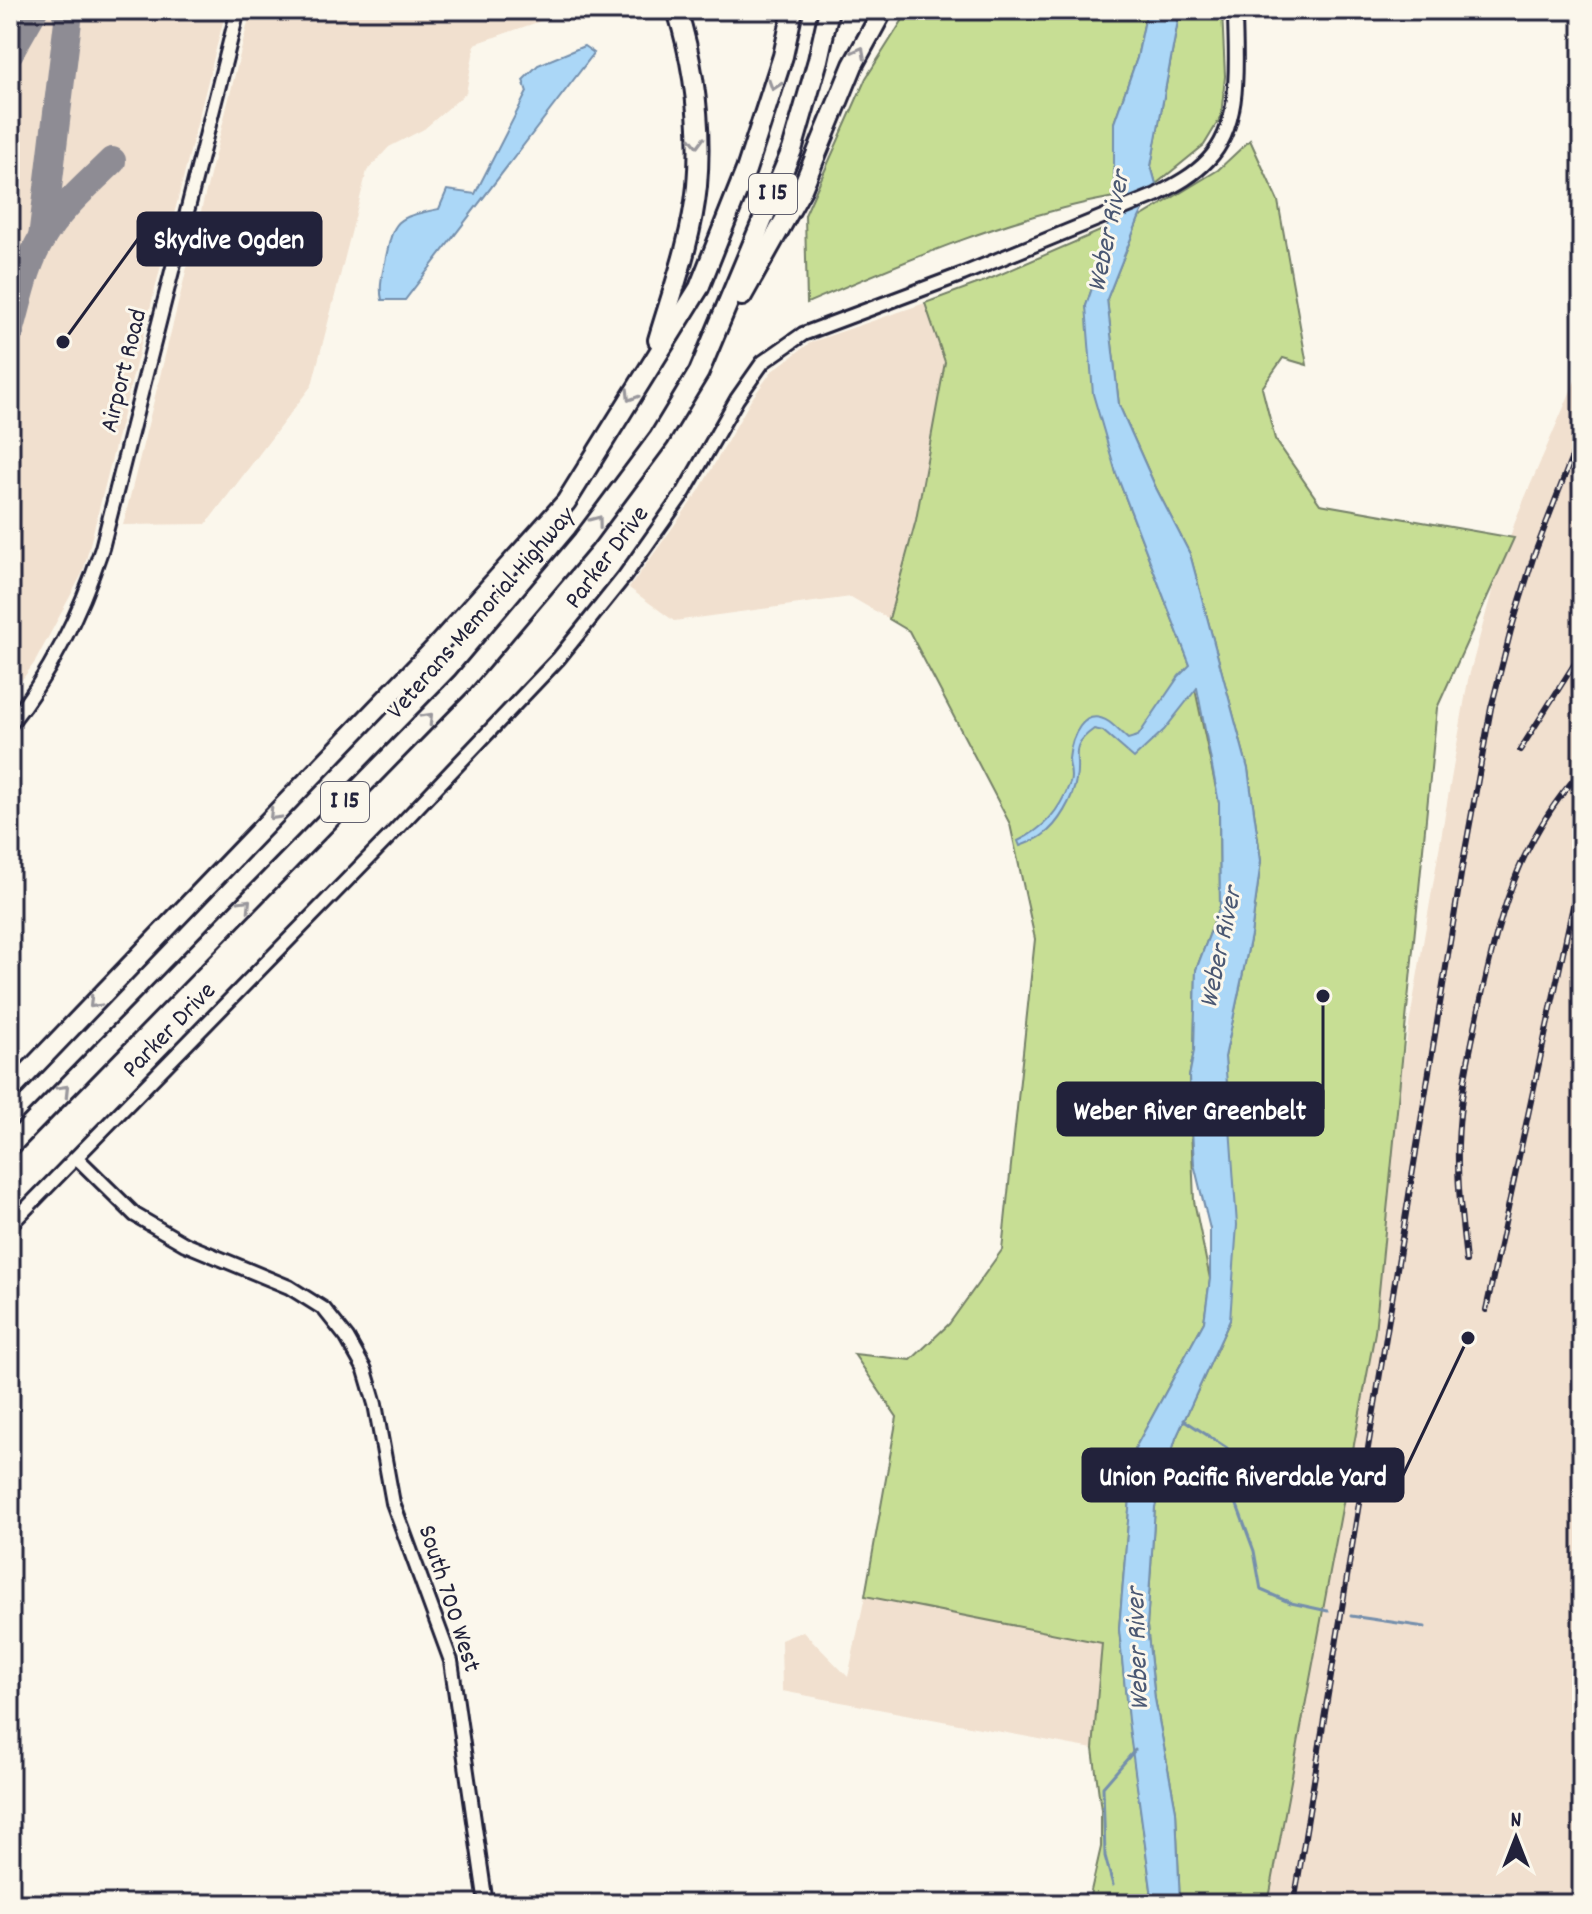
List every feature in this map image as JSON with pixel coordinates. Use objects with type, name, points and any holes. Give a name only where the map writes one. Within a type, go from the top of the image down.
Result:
[{"type":"highway","points":[[651,363],[689,231],[697,186],[694,90],[688,45],[677,10]]},
{"type":"highway","name":"Veterans Memorial Highway","points":[[10,1091],[434,649],[566,502],[699,288],[746,170],[783,56],[793,10]]},
{"type":"highway","name":"Veterans Memorial Highway","points":[[10,1146],[462,683],[583,540],[659,438],[699,372],[792,150],[829,10]]},
{"type":"highway","points":[[699,372],[802,189],[853,65],[883,10]]},
{"type":"street","name":"Airport Road","points":[[10,724],[65,639],[90,584],[102,548],[238,10]]},
{"type":"street","name":"Parker Drive","points":[[10,1225],[400,826],[558,659],[624,577],[684,492],[737,399],[763,362],[803,334],[963,274],[1156,195],[1186,179],[1210,159],[1222,140],[1230,118],[1235,10]]},
{"type":"street","name":"South 700 West","points":[[77,1158],[135,1215],[185,1244],[289,1287],[324,1309],[347,1338],[365,1370],[375,1404],[393,1503],[451,1661],[486,1904]]},
{"type":"shaded area","points":[[10,10],[226,10],[83,572],[35,662],[10,696]]},
{"type":"shaded area","points":[[251,10],[572,10],[475,44],[466,93],[424,129],[389,147],[367,171],[312,385],[206,524],[123,525]]},
{"type":"shaded area","points":[[925,303],[945,362],[918,523],[889,619],[851,597],[674,621],[629,588],[699,491],[751,400],[772,371],[811,342]]},
{"type":"shaded area","points":[[1582,365],[1582,1904],[1259,1904],[1468,680],[1492,591],[1517,516]]},
{"type":"shaded area","points":[[865,1596],[1102,1643],[1093,1749],[782,1691],[781,1640],[803,1631],[848,1677]]},
{"type":"green space","points":[[909,10],[1147,10],[1137,58],[1114,123],[1114,197],[1036,215],[997,228],[919,256],[807,303],[805,215],[866,78]]},
{"type":"green space","points":[[1180,10],[1222,10],[1225,76],[1221,117],[1204,145],[1156,184],[1151,166]]},
{"type":"green space","points":[[1250,140],[1278,201],[1307,365],[1283,358],[1262,388],[1275,439],[1320,504],[1514,538],[1437,708],[1375,1332],[1268,1904],[1180,1904],[1176,1811],[1155,1699],[1147,1626],[1155,1507],[1176,1438],[1230,1320],[1232,1184],[1225,1057],[1251,935],[1261,861],[1248,769],[1190,554],[1119,405],[1107,299],[1139,218],[1218,170]]},
{"type":"green space","points":[[1107,228],[1107,244],[1086,306],[1116,473],[1190,665],[1219,803],[1220,906],[1196,970],[1194,1051],[1189,1077],[1194,1201],[1210,1279],[1204,1322],[1134,1450],[1119,1629],[1153,1904],[1088,1904],[1101,1847],[1101,1810],[1093,1749],[1102,1643],[865,1596],[897,1417],[854,1354],[911,1360],[949,1324],[1002,1250],[1035,939],[1010,824],[909,631],[889,619],[916,520],[945,362],[925,303],[985,281]]},
{"type":"water","name":"Weber River","points":[[1147,10],[1180,10],[1151,166],[1156,184],[1107,299],[1119,405],[1190,554],[1248,769],[1261,861],[1251,935],[1225,1057],[1237,1225],[1230,1320],[1176,1438],[1155,1507],[1147,1626],[1155,1699],[1176,1811],[1180,1904],[1153,1904],[1119,1629],[1134,1450],[1204,1322],[1210,1279],[1210,1229],[1194,1164],[1189,1077],[1194,1051],[1196,970],[1220,906],[1219,803],[1197,688],[1164,730],[1134,758],[1103,731],[1094,729],[1080,741],[1074,787],[1060,818],[1038,838],[1020,846],[1018,841],[1050,818],[1066,793],[1071,780],[1070,751],[1080,726],[1092,718],[1100,718],[1128,739],[1138,736],[1190,665],[1116,473],[1093,394],[1086,306],[1107,244],[1114,197],[1114,123],[1137,58]]},
{"type":"water","points":[[584,46],[594,53],[405,300],[382,300],[383,272],[394,228],[405,218],[439,209],[447,190],[475,194],[527,92],[523,80],[538,65]]},
{"type":"waterway","points":[[1184,1420],[1227,1448],[1237,1505],[1254,1551],[1261,1590],[1291,1603],[1328,1611]]},
{"type":"waterway","points":[[1351,1616],[1425,1627]]},
{"type":"waterway","points":[[1113,1885],[1105,1856],[1103,1787],[1135,1750]]},
{"type":"taxiway","points":[[10,52],[34,10]]},
{"type":"taxiway","points":[[42,238],[68,21],[65,10]]},
{"type":"taxiway","points":[[10,332],[27,272],[42,238],[65,207],[112,161]]},
{"type":"railway","points":[[1294,1904],[1463,862],[1491,708],[1534,555],[1582,431]]},
{"type":"railway","points":[[1520,750],[1582,652]]},
{"type":"railway","points":[[1466,1261],[1459,1189],[1459,1128],[1465,1078],[1493,946],[1525,854],[1559,798],[1582,770]]},
{"type":"railway","points":[[1486,1310],[1582,864]]},
{"type":"place","name":"Skydive Ogden","points":[[63,342]]},
{"type":"place","name":"Weber River Greenbelt","points":[[1323,996]]},
{"type":"place","name":"Union Pacific Riverdale Yard","points":[[1468,1338]]}]
